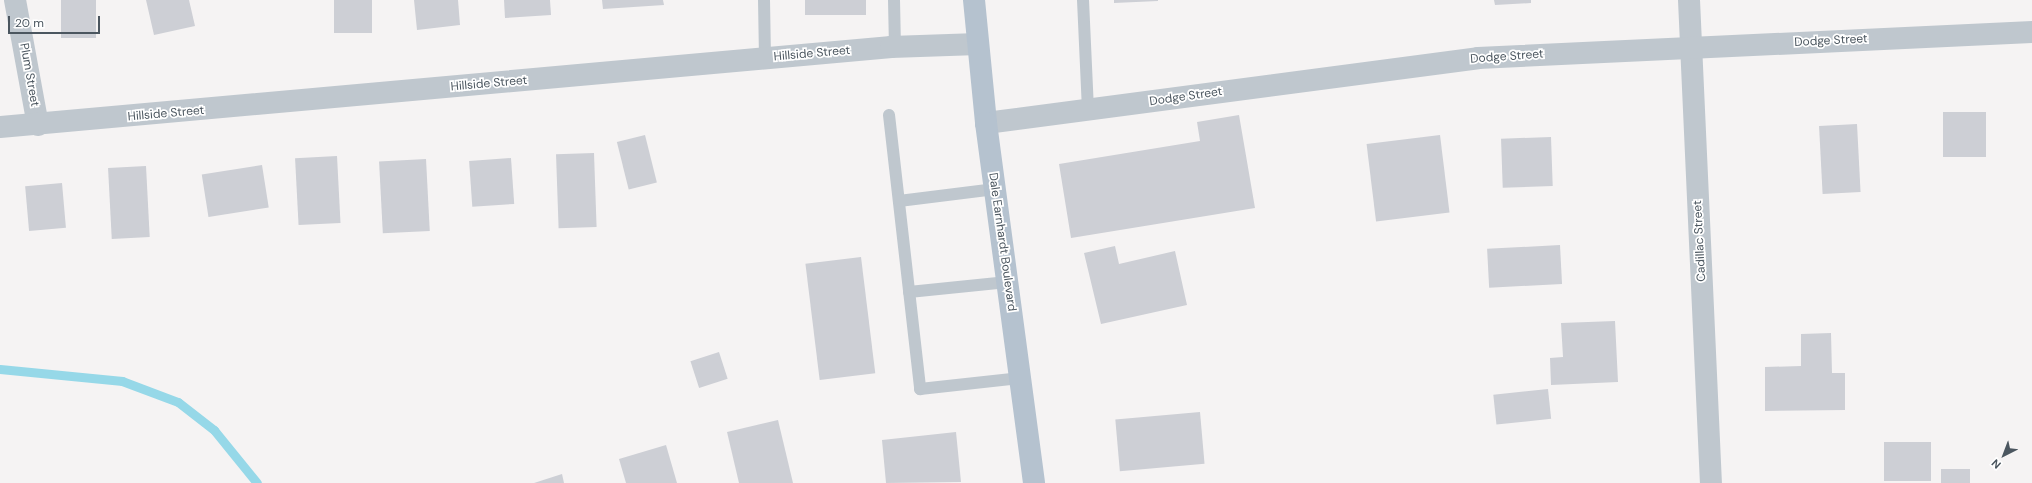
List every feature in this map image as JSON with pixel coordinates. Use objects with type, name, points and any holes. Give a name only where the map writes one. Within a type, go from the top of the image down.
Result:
[{"type":"main road","name":"Dale Earnhardt Boulevard","points":[[974,0],[986,123],[1034,483]]},
{"type":"street","name":"Plum Street","points":[[15,0],[38,126]]},
{"type":"street","name":"Cadillac Street","points":[[1689,0],[1711,483]]},
{"type":"street","name":"Dodge Street","points":[[986,123],[1478,58],[2032,32]]},
{"type":"street","name":"Hillside Street","points":[[0,127],[38,126],[895,47],[978,44]]},
{"type":"lane","points":[[764,0],[765,59]]},
{"type":"lane","points":[[894,0],[895,47]]},
{"type":"lane","points":[[1083,0],[1088,110]]},
{"type":"lane","points":[[889,116],[920,389],[1020,378]]},
{"type":"lane","points":[[899,201],[995,189]]},
{"type":"lane","points":[[909,292],[1007,282]]},
{"type":"building","points":[[61,0],[96,0],[96,38],[61,38]]},
{"type":"building","points":[[146,0],[189,0],[195,26],[154,35]]},
{"type":"building","points":[[334,0],[372,0],[372,33],[334,33]]},
{"type":"building","points":[[414,0],[458,0],[460,25],[417,30]]},
{"type":"building","points":[[504,0],[550,0],[551,15],[505,18]]},
{"type":"building","points":[[602,0],[663,0],[664,5],[603,9]]},
{"type":"building","points":[[805,0],[866,0],[866,15],[805,15]]},
{"type":"building","points":[[1114,0],[1158,0],[1158,1],[1114,3]]},
{"type":"building","points":[[1494,0],[1531,0],[1531,3],[1495,5]]},
{"type":"building","points":[[1943,112],[1986,112],[1986,157],[1943,157]]},
{"type":"building","points":[[1239,115],[1255,208],[1071,238],[1059,164],[1200,141],[1197,122]]},
{"type":"building","points":[[1857,124],[1861,192],[1823,194],[1819,126]]},
{"type":"building","points":[[645,135],[657,183],[629,190],[617,142]]},
{"type":"building","points":[[1440,135],[1450,212],[1376,221],[1367,144]]},
{"type":"building","points":[[1551,137],[1553,186],[1503,188],[1501,139]]},
{"type":"building","points":[[594,153],[597,227],[559,228],[556,154]]},
{"type":"building","points":[[337,156],[341,223],[299,225],[295,158]]},
{"type":"building","points":[[511,158],[514,204],[472,207],[469,161]]},
{"type":"building","points":[[426,159],[430,231],[383,233],[379,161]]},
{"type":"building","points":[[262,165],[269,207],[208,217],[202,175]]},
{"type":"building","points":[[146,166],[150,237],[112,239],[108,168]]},
{"type":"building","points":[[62,183],[66,228],[29,231],[25,186]]},
{"type":"building","points":[[1560,245],[1562,284],[1489,288],[1487,249]]},
{"type":"building","points":[[1115,246],[1119,264],[1175,251],[1187,305],[1101,324],[1084,253]]},
{"type":"building","points":[[861,257],[875,373],[820,380],[805,264]]},
{"type":"building","points":[[1615,321],[1618,382],[1551,385],[1550,358],[1563,357],[1561,323]]},
{"type":"building","points":[[1831,333],[1832,373],[1845,373],[1845,410],[1765,411],[1765,367],[1801,366],[1801,334]]},
{"type":"building","points":[[719,352],[728,379],[699,388],[690,361]]},
{"type":"building","points":[[1548,389],[1551,419],[1496,425],[1493,395]]},
{"type":"building","points":[[1200,412],[1205,464],[1120,471],[1115,419]]},
{"type":"building","points":[[778,420],[793,483],[739,483],[727,432]]},
{"type":"building","points":[[956,432],[961,482],[886,483],[882,440]]},
{"type":"building","points":[[1884,442],[1931,442],[1931,481],[1884,481]]},
{"type":"building","points":[[666,445],[677,483],[626,483],[619,459]]},
{"type":"building","points":[[1941,469],[1970,469],[1970,483],[1941,483]]},
{"type":"building","points":[[562,474],[564,483],[534,483]]},
{"type":"waterway","points":[[0,369],[122,381],[178,402],[214,430],[257,483]]}]
